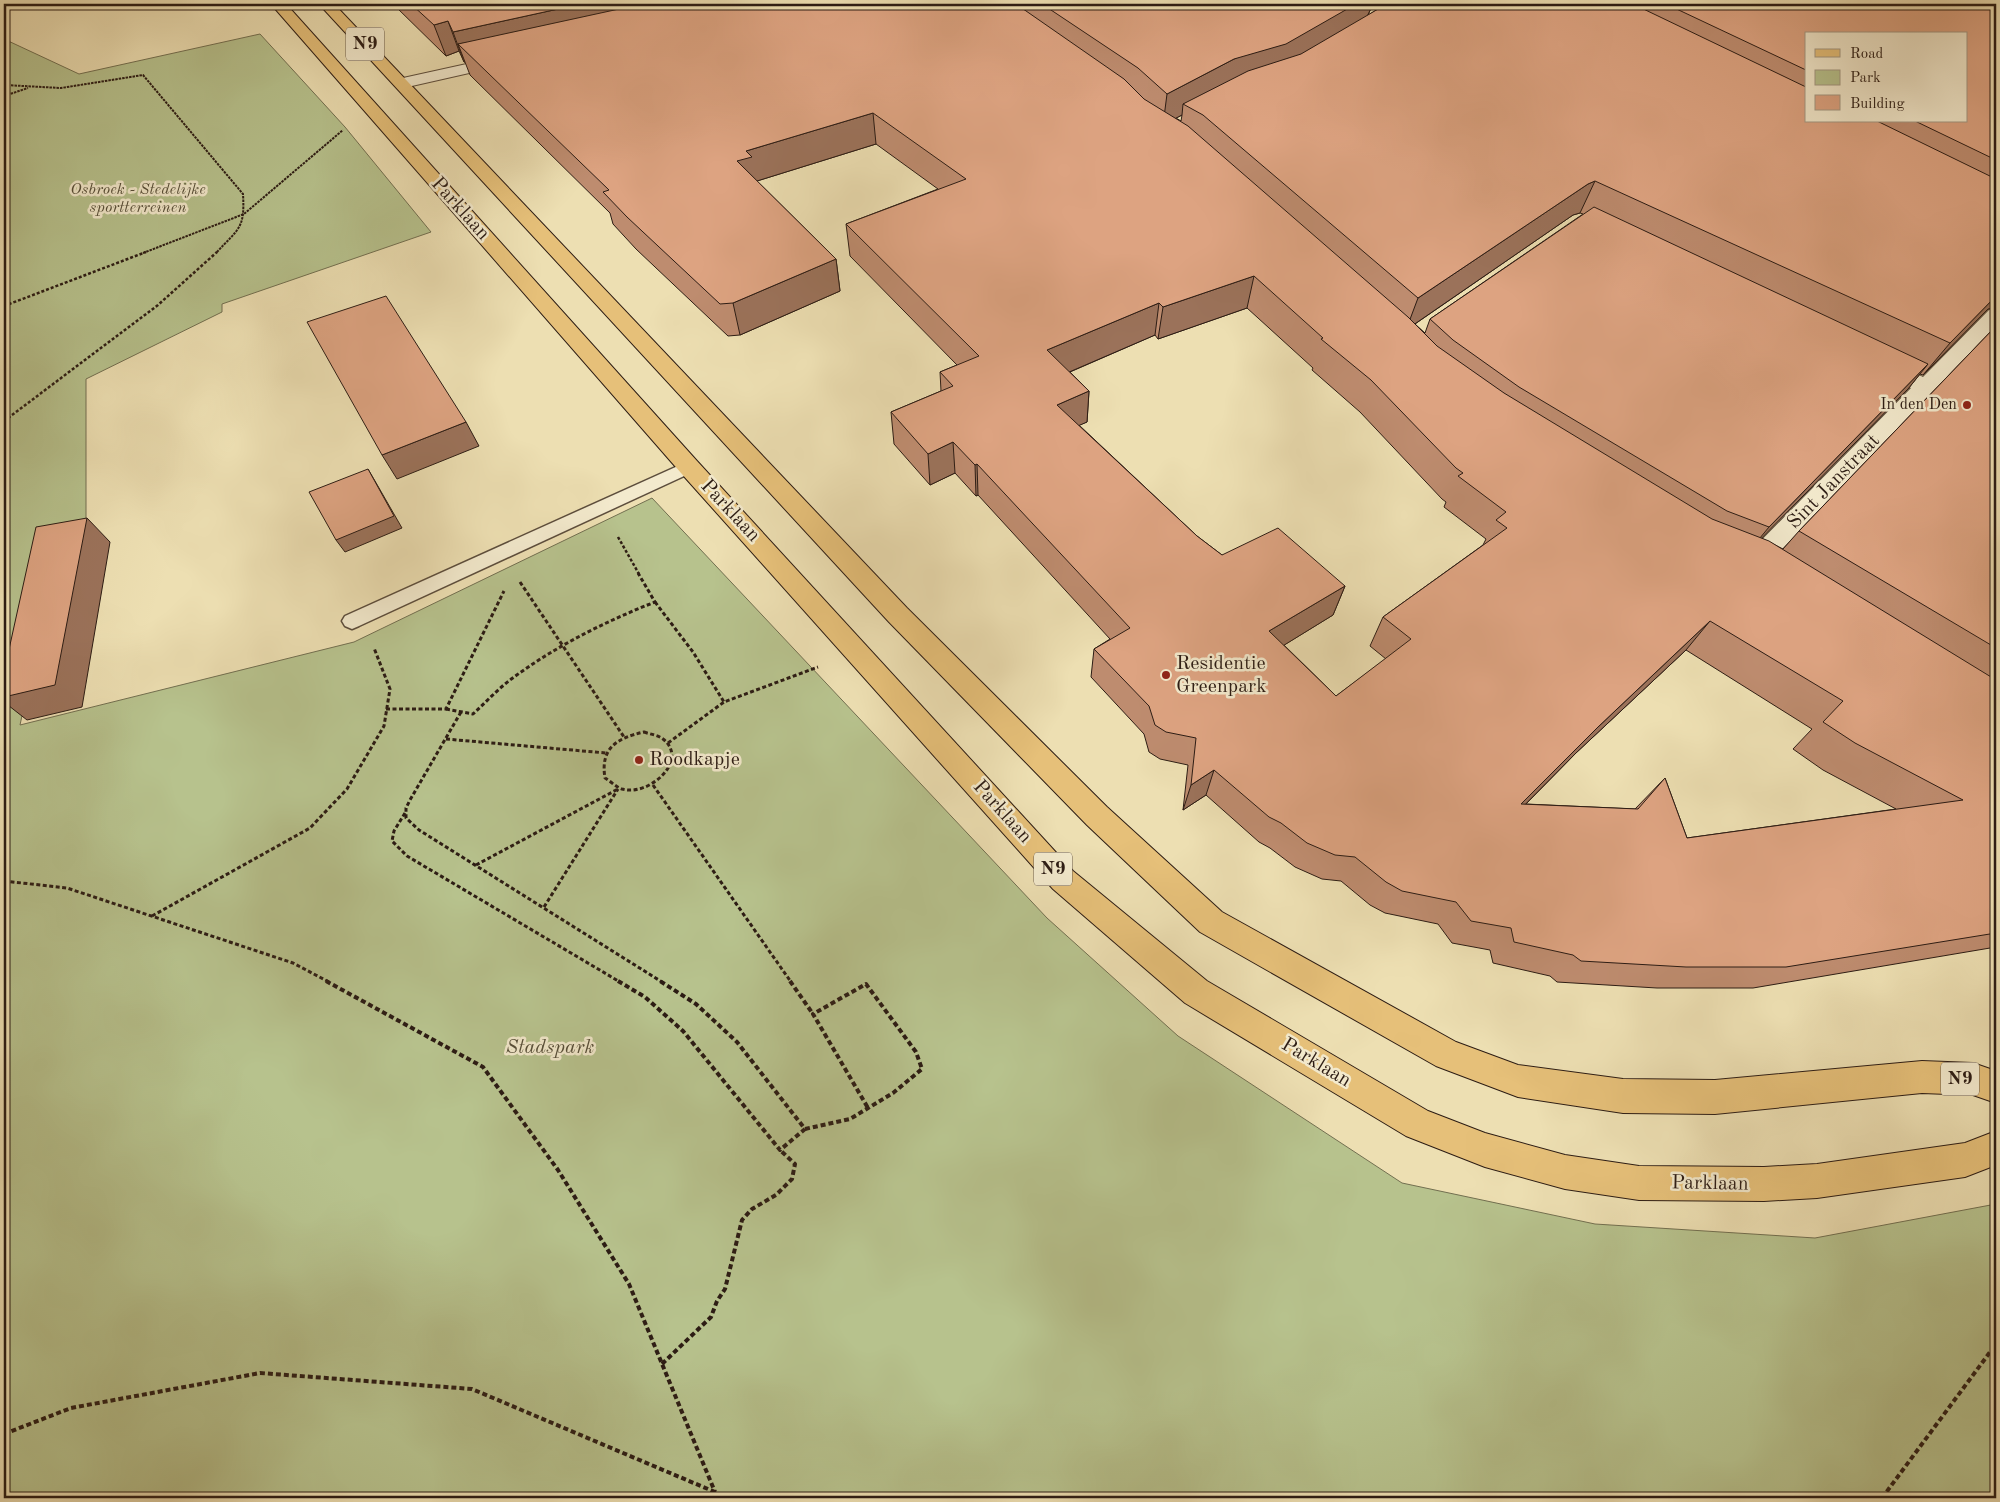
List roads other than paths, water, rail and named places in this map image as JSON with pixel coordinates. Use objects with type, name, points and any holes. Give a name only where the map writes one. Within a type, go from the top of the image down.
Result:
[{"type":"main road","name":"Parklaan","points":[[278,4],[690,467],[1063,880],[1196,992],[1418,1124],[1485,1150],[1565,1172],[1639,1183],[1712,1185],[1818,1180],[1965,1160],[1996,1148]]},
{"type":"main road","name":"N9","points":[[326,4],[403,83],[898,614],[1097,816],[1211,922],[1446,1055],[1518,1080],[1572,1090],[1623,1096],[1715,1097],[1922,1077],[1973,1079],[1996,1087]]},
{"type":"street","points":[[403,83],[517,57]]},
{"type":"street","name":"Sint Janstraat","points":[[1754,565],[1996,314]]},
{"type":"street","points":[[1864,356],[1926,387]]},
{"type":"lane","points":[[352,621],[690,467]]},
{"type":"place","name":"In den Den","points":[[1967,405]]},
{"type":"place","name":"Residentie Greenpark","points":[[1166,675]]},
{"type":"place","name":"Roodkapje","points":[[639,760]]},
{"type":"park label","name":"Osbroek - Stedelijke sportterreinen","points":[[138,199]]},
{"type":"park label","name":"Stadspark","points":[[550,1048]]}]
